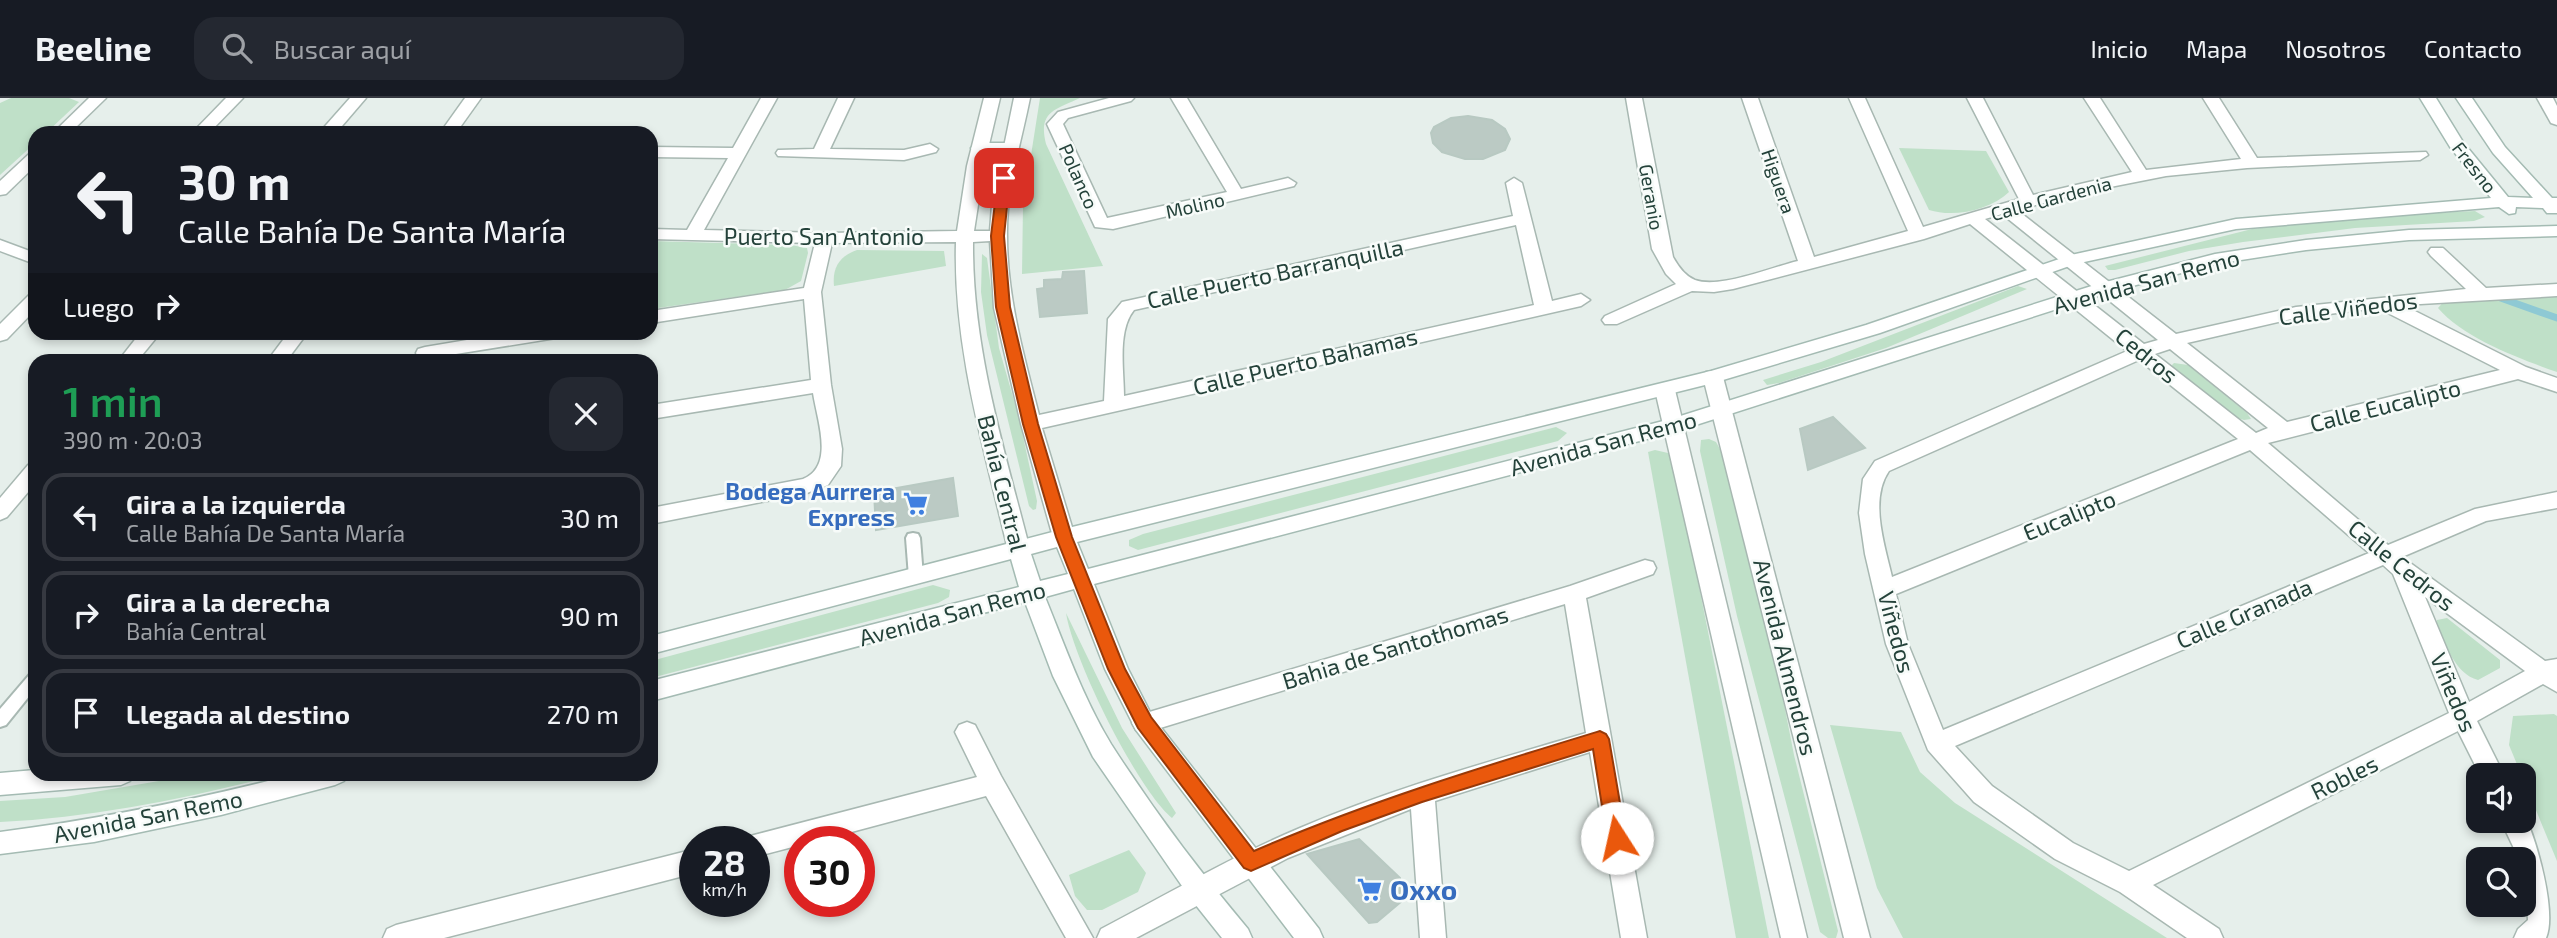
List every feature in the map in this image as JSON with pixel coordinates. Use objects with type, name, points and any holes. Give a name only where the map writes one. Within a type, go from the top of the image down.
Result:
[{"type":"street","points":[[68,126],[98,98]]},
{"type":"street","points":[[207,126],[235,98]]},
{"type":"street","points":[[333,126],[358,98]]},
{"type":"street","points":[[453,126],[472,98]]},
{"type":"street","points":[[693,234],[769,98]]},
{"type":"street","points":[[820,155],[846,98]]},
{"type":"street","name":"Bahía Central","points":[[992,98],[969,197],[964,281],[973,365],[1019,550],[1032,592],[1065,676],[1102,750],[1200,891],[1239,938]]},
{"type":"street","name":"Bahía Central","points":[[1022,98],[1010,148],[998,236],[1003,307],[1031,424],[1064,537],[1117,669],[1144,723],[1310,938]]},
{"type":"street","name":"Polanco","points":[[1101,223],[1055,124],[1063,116],[1126,98]]},
{"type":"street","points":[[1179,98],[1237,196]]},
{"type":"street","name":"Geranio","points":[[1634,98],[1661,249],[1667,265],[1676,277],[1690,285]]},
{"type":"street","name":"Higuera","points":[[1750,98],[1808,265]]},
{"type":"street","points":[[1857,98],[1918,235]]},
{"type":"street","points":[[1975,98],[2029,203]]},
{"type":"street","points":[[2092,98],[2141,174]]},
{"type":"street","points":[[2211,98],[2253,165]]},
{"type":"street","name":"Fresno","points":[[2428,98],[2456,144],[2528,231]]},
{"type":"street","name":"Fresno","points":[[2464,98],[2499,150],[2553,206]]},
{"type":"street","points":[[2546,98],[2557,120]]},
{"type":"street","points":[[979,148],[1010,148]]},
{"type":"street","points":[[785,153],[904,155],[930,149]]},
{"type":"street","points":[[658,152],[738,153]]},
{"type":"street","name":"Calle Gardenia","points":[[1690,285],[1707,288],[1808,265],[2141,174],[2420,155]]},
{"type":"street","points":[[0,190],[28,164]]},
{"type":"street","name":"Molino","points":[[1101,223],[1113,224],[1289,183]]},
{"type":"street","points":[[1514,183],[1544,307]]},
{"type":"street","name":"Avenida San Remo","points":[[658,643],[1064,537],[1713,377],[1873,330],[2071,260],[2236,224],[2503,202],[2553,206]]},
{"type":"street","name":"Cedros","points":[[2007,210],[2284,430]]},
{"type":"street","name":"Calle Puerto Barranquilla","points":[[1114,404],[1115,331],[1117,319],[1128,306],[1522,219]]},
{"type":"street","name":"Cedros","points":[[1974,219],[2253,441]]},
{"type":"street","name":"Avenida San Remo","points":[[658,689],[1674,425],[2104,288],[2215,259],[2306,245],[2409,235],[2557,231]]},
{"type":"street","name":"Puerto San Antonio","points":[[658,234],[825,238],[998,236]]},
{"type":"street","points":[[658,515],[792,490],[821,480],[831,466],[832,449],[821,384],[812,292],[825,238]]},
{"type":"street","points":[[0,245],[28,256]]},
{"type":"street","points":[[2437,251],[2481,293]]},
{"type":"street","points":[[1611,320],[1690,285]]},
{"type":"street","name":"Calle Viñedos","points":[[2143,351],[2172,341],[2322,307],[2481,293],[2557,290]]},
{"type":"street","points":[[658,316],[812,292]]},
{"type":"street","name":"Calle Puerto Bahamas","points":[[1031,424],[1581,300]]},
{"type":"street","points":[[2380,301],[2519,372],[2557,385]]},
{"type":"street","points":[[0,335],[28,306]]},
{"type":"street","points":[[133,354],[145,340]]},
{"type":"street","points":[[282,354],[293,340]]},
{"type":"street","points":[[439,354],[513,340]]},
{"type":"street","name":"Viñedos","points":[[2143,351],[1882,466],[1873,479],[1869,513],[1897,644],[1937,743],[1983,794],[2064,850],[2129,884],[2210,938]]},
{"type":"street","name":"Calle Eucalipto","points":[[2253,441],[2284,430],[2519,372]]},
{"type":"street","name":"Avenida Almendros","points":[[1713,377],[1724,411],[1857,938]]},
{"type":"street","points":[[658,411],[821,384]]},
{"type":"street","points":[[1665,390],[1794,938]]},
{"type":"street","name":"Calle Cedros","points":[[2253,441],[2402,569],[2552,674]]},
{"type":"street","name":"Eucalipto","points":[[1885,589],[2253,441]]},
{"type":"street","points":[[0,512],[28,478]]},
{"type":"street","name":"Calle Granada","points":[[1937,743],[2482,514],[2557,500]]},
{"type":"street","name":"Bahia de Santothomas","points":[[1144,723],[1574,593],[1645,568]]},
{"type":"street","name":"Viñedos","points":[[2402,569],[2463,717],[2486,763]]},
{"type":"street","points":[[1574,593],[1634,938]]},
{"type":"street","name":"Robles","points":[[2129,884],[2552,674]]},
{"type":"street","points":[[967,732],[992,784],[1080,938]]},
{"type":"street","points":[[1110,938],[1251,862],[1336,824],[1422,793],[1600,739]]},
{"type":"street","name":"Avenida San Remo","points":[[0,784],[36,781]]},
{"type":"street","name":"Avenida San Remo","points":[[0,843],[94,831],[221,804],[308,781]]},
{"type":"street","points":[[770,842],[992,784]]},
{"type":"street","points":[[1422,793],[1433,938]]},
{"type":"street","points":[[2520,833],[2535,863],[2542,896],[2541,925],[2527,938]]},
{"type":"street","points":[[396,938],[679,865]]},
{"type":"lane","points":[[913,538],[916,577]]},
{"type":"lane","points":[[0,720],[28,686]]},
{"type":"green space","points":[[11,98],[69,98],[79,102],[53,126],[28,126],[28,149],[0,175],[0,103]]},
{"type":"green space","points":[[1040,98],[1080,98],[1050,114],[1044,125],[1044,133],[1046,144],[1103,266],[1022,274],[1023,206]]},
{"type":"green space","points":[[1899,148],[1986,151],[2009,192],[1992,204],[1971,211],[1949,213],[1929,210]]},
{"type":"green space","points":[[2475,211],[2485,217],[2474,221],[2355,228],[2243,242],[2189,251],[2115,270],[2108,270],[2105,266],[2252,229],[2356,217]]},
{"type":"green space","points":[[658,241],[791,245],[807,248],[801,281],[785,290],[658,308]]},
{"type":"green space","points":[[857,250],[944,251],[946,266],[834,286],[834,273],[838,263]]},
{"type":"green space","points":[[982,254],[987,258],[999,348],[1019,418],[1037,501],[1036,509],[1033,510],[1029,506],[987,335],[981,292]]},
{"type":"green space","points":[[2018,286],[2027,289],[1886,348],[1779,383],[1767,385],[1763,380],[1821,362]]},
{"type":"green space","points":[[2557,292],[2557,372],[2477,338],[2438,308],[2446,299]]},
{"type":"green space","points":[[2174,363],[2188,365],[2251,419],[2234,417],[2174,371]]},
{"type":"green space","points":[[1556,427],[1567,433],[1558,441],[1138,550],[1129,546],[1129,540],[1143,534]]},
{"type":"green space","points":[[1701,440],[1716,442],[1721,451],[1745,539],[1758,571],[1794,755],[1838,931],[1836,938],[1828,938],[1820,932],[1737,616],[1700,451]]},
{"type":"green space","points":[[1655,450],[1668,453],[1674,461],[1769,938],[1736,938],[1648,452]]},
{"type":"green space","points":[[933,585],[950,590],[949,597],[938,603],[658,676],[658,659]]},
{"type":"green space","points":[[1066,613],[1122,728],[1176,813],[1172,818],[1142,780],[1108,722],[1081,660]]},
{"type":"green space","points":[[2447,618],[2500,660],[2500,668],[2478,680],[2463,672],[2436,625],[2437,620]]},
{"type":"green space","points":[[2513,716],[2557,716],[2557,861],[2536,810],[2536,763],[2516,763],[2509,745]]},
{"type":"green space","points":[[1830,725],[1901,732],[1920,772],[1955,803],[2167,938],[1903,938],[1877,888]]},
{"type":"green space","points":[[159,781],[253,781],[142,805],[71,816],[0,822],[0,801],[65,797]]},
{"type":"green space","points":[[1129,850],[1146,873],[1138,892],[1102,910],[1087,910],[1075,896],[1069,875]]},
{"type":"building","points":[[1468,116],[1492,120],[1505,129],[1510,139],[1505,150],[1483,159],[1465,159],[1442,152],[1433,143],[1431,133],[1434,127],[1451,118]]},
{"type":"building","points":[[1084,271],[1087,313],[1040,317],[1037,289],[1044,288],[1044,280],[1062,279],[1063,272]]},
{"type":"building","points":[[1833,417],[1865,448],[1808,470],[1800,429]]},
{"type":"building","name":"Bodega Aurrera Express","points":[[953,478],[958,516],[876,530],[874,492]]},
{"type":"building","name":"Oxxo","points":[[1359,839],[1400,878],[1403,900],[1377,922],[1369,923],[1307,854]]},
{"type":"waterway","points":[[2495,296],[2557,318]]},
{"type":"place","name":"Bodega Aurrera Express","points":[[915,504]]},
{"type":"place","name":"Oxxo","points":[[1370,889]]},
{"type":"route","points":[[1004,178],[998,236],[1003,307],[1031,424],[1064,537],[1117,669],[1144,723],[1251,862],[1336,824],[1422,793],[1600,739],[1617,838]]}]
